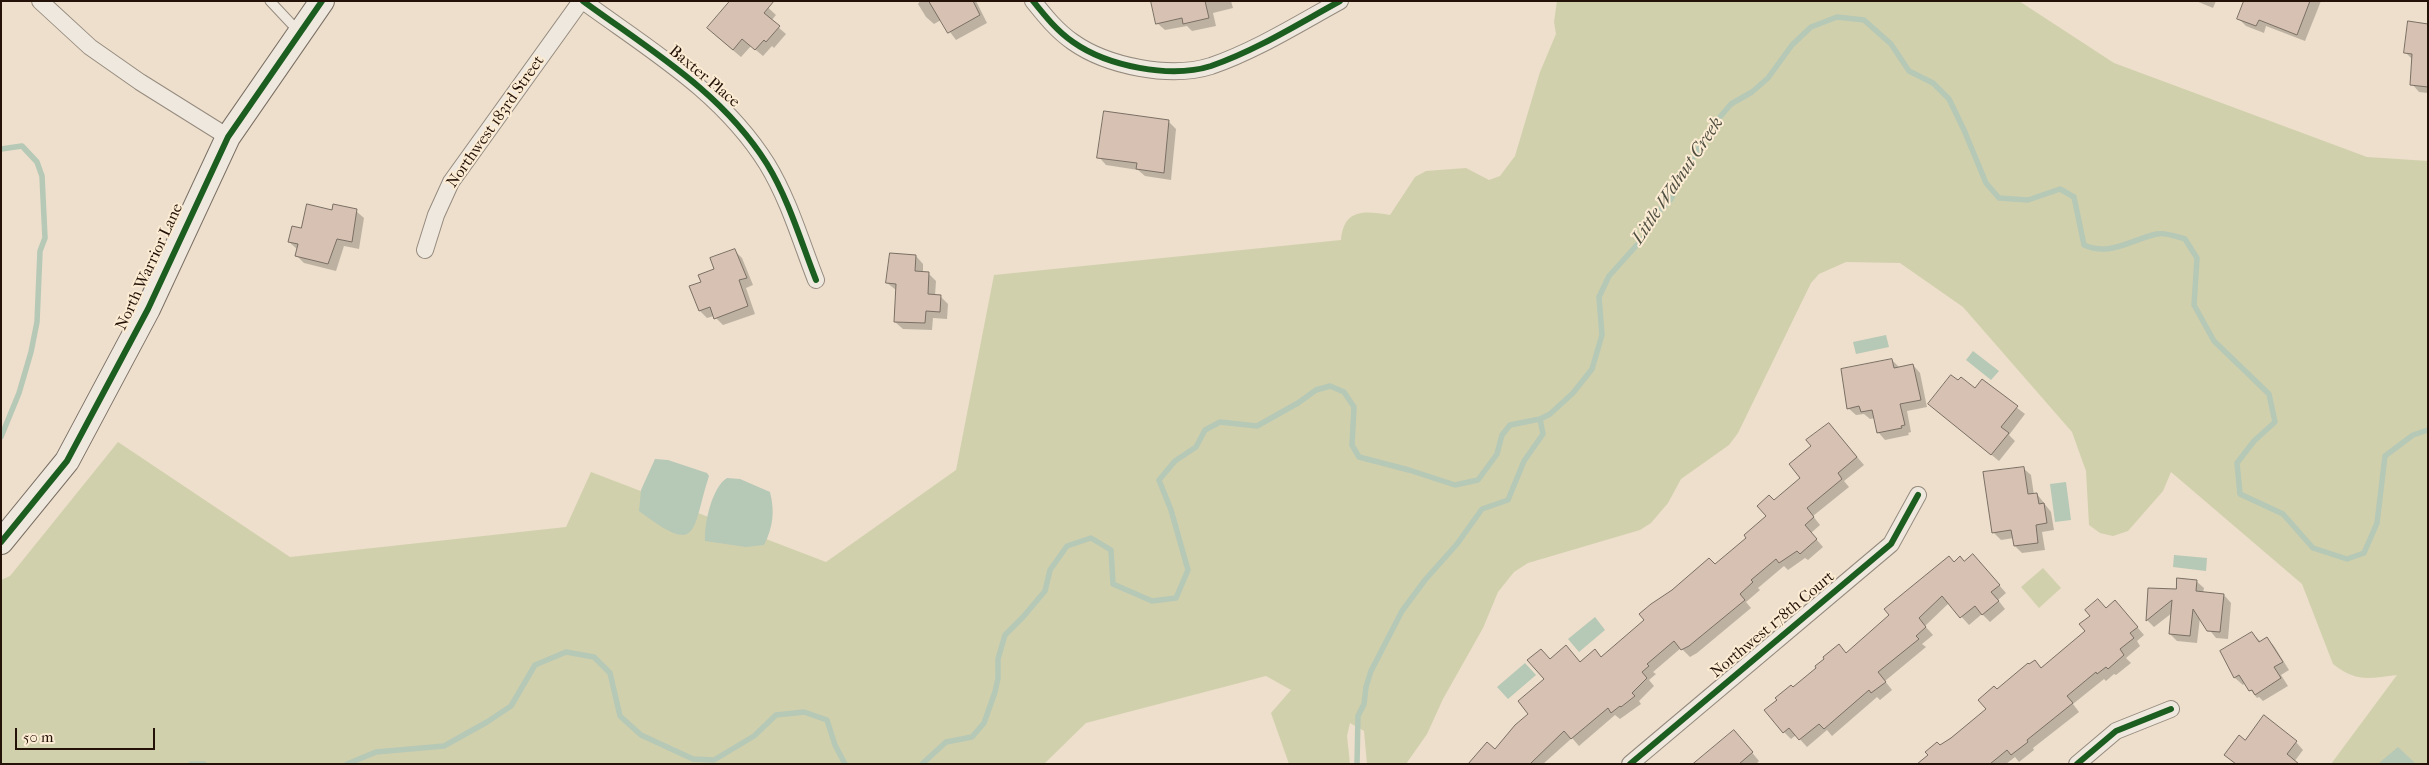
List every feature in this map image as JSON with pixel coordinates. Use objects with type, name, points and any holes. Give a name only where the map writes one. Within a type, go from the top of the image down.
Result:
[{"type":"street","points":[[40,1],[90,47],[140,82],[228,136]]},
{"type":"street","name":"North Warrior Lane","points":[[1,542],[67,461],[148,309],[228,136],[322,1]]},
{"type":"street","name":"Northwest 183rd Street","points":[[426,250],[436,215],[451,182],[582,1]]},
{"type":"street","name":"Baxter Place","points":[[582,1],[689,77],[714,98],[737,122],[767,165],[790,212],[816,280]]},
{"type":"street","points":[[1033,1],[1049,21],[1073,42],[1102,57],[1131,67],[1172,71],[1209,66],[1252,49],[1340,1]]},
{"type":"street","name":"Northwest 178th Court","points":[[1630,764],[1891,544],[1918,495]]},
{"type":"street","points":[[2077,764],[2116,731],[2171,709]]},
{"type":"lane","points":[[270,1],[300,33]]},
{"type":"shaded area","points":[[1557,1],[2019,1],[2114,63],[2367,157],[2428,161],[2428,764],[2331,764],[2397,675],[2371,678],[2357,677],[2333,664],[2302,584],[2171,472],[2163,491],[2128,531],[2113,536],[2100,533],[2089,525],[2086,471],[2072,432],[1963,307],[1900,263],[1846,262],[1819,274],[1811,283],[1738,433],[1729,445],[1681,479],[1668,503],[1651,523],[1640,530],[1528,563],[1514,572],[1498,592],[1483,628],[1443,699],[1427,734],[1406,764],[1367,764],[1364,731],[1350,723],[1347,736],[1350,764],[1289,764],[1271,713],[1291,690],[1266,676],[1086,723],[1044,764],[1,764],[1,580],[10,576],[118,442],[290,557],[566,527],[591,472],[826,562],[956,470],[994,275],[1341,240],[1346,222],[1351,217],[1364,213],[1390,215],[1415,177],[1426,171],[1466,168],[1489,180],[1500,176],[1515,156],[1540,72],[1556,34],[1554,22]]},
{"type":"shaded area","points":[[1886,335],[1889,347],[1856,354],[1853,342]]},
{"type":"shaded area","points":[[1973,351],[1999,371],[1991,380],[1966,360]]},
{"type":"shaded area","points":[[655,459],[668,460],[707,473],[709,476],[695,524],[690,532],[683,535],[673,533],[639,511],[641,490]]},
{"type":"shaded area","points":[[727,478],[740,479],[770,492],[772,519],[764,545],[746,547],[705,541],[706,525],[713,497],[717,489]]},
{"type":"shaded area","points":[[2066,482],[2071,520],[2055,522],[2050,484]]},
{"type":"shaded area","points":[[2174,555],[2207,558],[2206,571],[2173,567]]},
{"type":"shaded area","points":[[2043,568],[2061,588],[2039,608],[2021,587]]},
{"type":"shaded area","points":[[1595,617],[1605,630],[1579,652],[1568,639]]},
{"type":"shaded area","points":[[1525,663],[1536,675],[1508,699],[1497,687]]},
{"type":"shaded area","points":[[2398,747],[2416,764],[2378,764]]},
{"type":"building","points":[[730,1],[774,1],[764,13],[780,26],[766,42],[764,40],[755,50],[742,39],[733,50],[707,28]]},
{"type":"building","points":[[929,1],[973,1],[980,15],[948,33]]},
{"type":"building","points":[[1151,1],[1205,1],[1209,18],[1183,24],[1182,18],[1156,24]]},
{"type":"building","points":[[2244,1],[2310,1],[2297,35],[2259,20],[2256,26],[2237,19]]},
{"type":"building","points":[[2408,21],[2428,24],[2428,87],[2410,85],[2412,54],[2404,53]]},
{"type":"building","points":[[1104,111],[1169,120],[1164,173],[1136,169],[1137,163],[1097,158]]},
{"type":"building","points":[[307,204],[332,210],[333,204],[357,209],[352,242],[337,239],[328,264],[295,256],[298,244],[288,242],[292,226],[301,228]]},
{"type":"building","points":[[735,249],[747,278],[739,280],[748,306],[714,319],[710,307],[699,311],[689,286],[701,282],[698,275],[714,269],[710,258]]},
{"type":"building","points":[[890,253],[916,255],[915,271],[929,272],[928,294],[941,295],[940,312],[926,311],[925,323],[894,322],[896,284],[886,283]]},
{"type":"building","points":[[1892,359],[1894,368],[1913,364],[1921,400],[1900,404],[1905,425],[1901,426],[1902,428],[1877,433],[1872,410],[1861,412],[1859,406],[1847,409],[1841,369]]},
{"type":"building","points":[[1951,375],[1958,380],[1961,377],[1975,388],[1982,379],[2018,406],[2001,427],[2009,433],[1991,455],[1928,404]]},
{"type":"building","points":[[1829,423],[1857,457],[1838,473],[1842,479],[1807,508],[1814,517],[1805,525],[1817,539],[1800,554],[1797,551],[1779,563],[1776,559],[1751,580],[1753,582],[1740,594],[1745,600],[1689,646],[1681,650],[1674,641],[1647,664],[1649,666],[1642,672],[1647,678],[1632,693],[1635,696],[1621,707],[1611,713],[1608,708],[1571,739],[1564,731],[1530,764],[1468,764],[1487,742],[1495,749],[1515,725],[1528,714],[1518,701],[1544,679],[1527,660],[1541,649],[1550,659],[1566,645],[1580,662],[1595,649],[1601,657],[1644,620],[1639,614],[1651,604],[1672,590],[1709,558],[1715,564],[1746,538],[1744,535],[1766,516],[1757,506],[1769,495],[1774,500],[1800,478],[1789,464],[1811,446],[1806,440]]},
{"type":"building","points":[[2024,467],[2028,494],[2037,493],[2039,504],[2044,503],[2047,523],[2036,525],[2038,543],[2014,546],[2011,530],[1992,533],[1983,472]]},
{"type":"building","points":[[1973,554],[2000,585],[1991,592],[1999,601],[1982,615],[1975,606],[1960,618],[1942,596],[1919,618],[1926,627],[1916,636],[1919,639],[1878,672],[1886,682],[1871,693],[1869,690],[1824,729],[1819,724],[1799,740],[1789,728],[1783,733],[1764,710],[1777,700],[1775,698],[1791,685],[1793,687],[1816,668],[1815,666],[1824,659],[1823,657],[1839,644],[1846,653],[1889,615],[1884,609],[1949,556],[1954,562],[1960,556],[1964,561]]},
{"type":"building","points":[[2177,578],[2197,580],[2196,591],[2224,594],[2220,632],[2207,631],[2193,609],[2190,636],[2169,634],[2172,600],[2146,621],[2148,588],[2176,589]]},
{"type":"building","points":[[2098,599],[2106,608],[2115,600],[2138,627],[2130,633],[2134,638],[2120,649],[2124,655],[2108,669],[2106,667],[2097,674],[2096,672],[2067,696],[2073,703],[2011,755],[2007,750],[1990,764],[1917,764],[1928,755],[1925,752],[1937,742],[1940,745],[1951,738],[1986,709],[1978,700],[1994,686],[1997,689],[2028,663],[2035,660],[2041,668],[2085,631],[2079,624],[2090,616],[2085,610]]},
{"type":"building","points":[[2252,632],[2259,642],[2267,637],[2283,662],[2274,667],[2281,678],[2255,695],[2252,690],[2249,691],[2239,675],[2234,678],[2220,651]]},
{"type":"building","points":[[2264,715],[2297,741],[2287,754],[2299,764],[2236,764],[2224,755],[2239,735],[2245,740]]},
{"type":"building","points":[[1734,730],[1753,752],[1739,764],[1693,764]]},
{"type":"waterway","name":"Little Walnut Creek","points":[[922,764],[946,742],[972,737],[984,723],[995,692],[998,678],[998,659],[1005,635],[1045,591],[1050,570],[1067,546],[1091,538],[1111,550],[1113,584],[1152,601],[1176,598],[1188,570],[1171,510],[1159,480],[1175,461],[1196,447],[1205,430],[1220,422],[1257,426],[1298,403],[1316,390],[1330,386],[1344,392],[1354,407],[1352,445],[1359,457],[1409,470],[1455,485],[1478,480],[1497,454],[1502,435],[1510,425],[1540,419],[1550,414],[1573,393],[1592,369],[1602,335],[1599,297],[1609,276],[1645,236],[1659,211],[1671,199],[1681,177],[1714,124],[1731,104],[1752,92],[1768,78],[1792,45],[1811,27],[1837,17],[1864,20],[1891,44],[1909,71],[1933,83],[1949,99],[1986,183],[1999,198],[2028,200],[2060,189],[2074,197],[2084,245],[2094,248],[2112,248],[2160,234],[2185,239],[2197,258],[2194,305],[2214,341],[2269,394],[2275,422],[2254,441],[2237,463],[2240,494],[2283,514],[2313,548],[2347,559],[2364,553],[2377,523],[2385,456],[2413,435],[2428,430]]},
{"type":"waterway","name":"Little Walnut Creek","points":[[1,149],[22,146],[37,162],[42,176],[45,238],[40,251],[37,322],[31,352],[19,393],[1,437]]},
{"type":"waterway","points":[[1357,764],[1358,716],[1364,704],[1366,687],[1371,671],[1402,611],[1425,580],[1457,544],[1482,509],[1508,500],[1524,461],[1543,434],[1540,419]]},
{"type":"waterway","name":"Little Walnut Creek","points":[[347,764],[376,752],[444,746],[511,706],[535,665],[566,652],[594,657],[610,673],[620,716],[641,735],[693,759],[714,760],[754,736],[776,715],[804,712],[827,720],[835,745],[845,764]]},
{"type":"waterway","name":"Little Walnut Creek","points":[[191,764],[204,764]]},
{"type":"cycle path","points":[[1,542],[67,461],[148,309],[228,137],[322,1]]},
{"type":"cycle path","points":[[583,1],[683,74],[729,115],[749,138],[767,164],[782,192],[816,280]]},
{"type":"cycle path","points":[[1033,1],[1047,18],[1073,42],[1103,58],[1139,68],[1177,71],[1195,70],[1228,60],[1277,36],[1340,1]]},
{"type":"cycle path","points":[[1630,764],[1891,544],[1918,495]]},
{"type":"cycle path","points":[[2077,764],[2116,731],[2171,709]]}]
